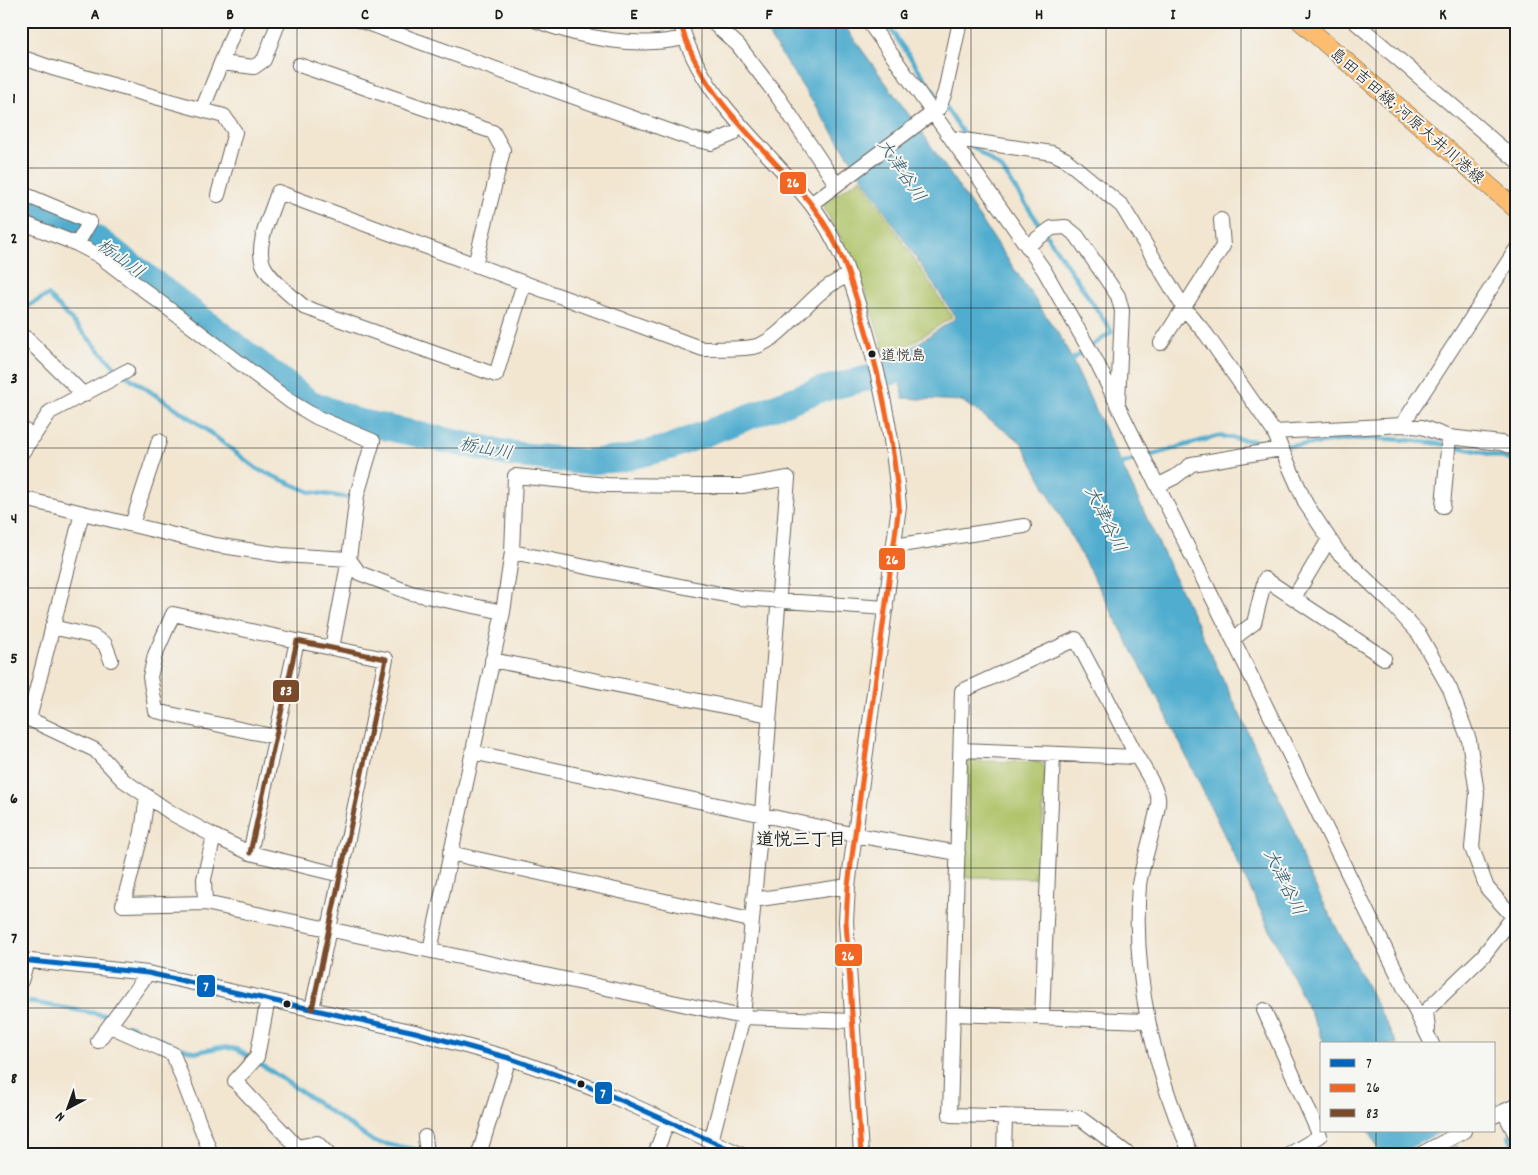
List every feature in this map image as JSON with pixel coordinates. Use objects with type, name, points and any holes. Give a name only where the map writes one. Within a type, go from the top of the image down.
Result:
[{"type":"main road","name":"島田吉田線; 河原大井川港線","points":[[1300,21],[1517,210]]},
{"type":"street","points":[[202,110],[238,21]]},
{"type":"street","points":[[222,63],[254,67],[264,60],[279,21]]},
{"type":"street","points":[[361,21],[692,140],[711,143],[733,134]]},
{"type":"street","points":[[537,21],[552,27],[622,42],[663,42],[684,38]]},
{"type":"street","points":[[680,21],[684,38],[702,75],[741,128],[811,204],[839,250],[850,276],[888,410],[899,506],[848,886],[846,921],[862,1154]]},
{"type":"street","points":[[711,21],[738,45],[840,181]]},
{"type":"street","points":[[868,21],[1044,270],[1082,336],[1118,403],[1430,1040]]},
{"type":"street","points":[[811,204],[934,114],[939,108],[945,92],[960,21]]},
{"type":"street","points":[[1354,21],[1517,161]]},
{"type":"street","points":[[21,57],[52,68],[224,116],[235,132],[218,195]]},
{"type":"street","points":[[299,65],[493,132],[503,150],[475,265]]},
{"type":"street","points":[[951,138],[1052,153],[1065,159],[1122,206],[1184,308],[1206,334],[1274,432],[1306,504],[1329,539],[1338,552],[1391,603],[1419,634],[1450,689],[1469,740],[1477,793],[1472,848],[1487,888],[1515,919],[1483,956],[1426,1011],[1430,1040]]},
{"type":"street","points":[[524,283],[496,375],[304,306],[280,286],[263,265],[261,247],[278,192],[703,349],[757,346],[777,333],[801,308],[832,284],[840,278],[850,276]]},
{"type":"street","points":[[21,193],[90,222],[76,244]]},
{"type":"street","points":[[1161,343],[1223,246],[1221,220]]},
{"type":"street","points":[[21,222],[76,244],[122,272],[291,402],[316,417],[373,441],[357,495],[350,559],[332,648]]},
{"type":"street","points":[[1027,246],[1052,228],[1066,227],[1077,236],[1118,296],[1122,311],[1118,403]]},
{"type":"street","points":[[1402,426],[1517,248]]},
{"type":"street","points":[[26,338],[84,395]]},
{"type":"street","points":[[21,454],[50,412],[127,371]]},
{"type":"street","points":[[1274,432],[1402,426],[1422,427],[1449,436],[1502,443],[1517,448]]},
{"type":"street","points":[[21,428],[34,436]]},
{"type":"street","points":[[1443,506],[1449,436]]},
{"type":"street","points":[[132,524],[159,440]]},
{"type":"street","points":[[1158,485],[1175,477],[1192,464],[1282,449]]},
{"type":"street","points":[[430,950],[503,612],[512,552],[515,476],[607,485],[702,486],[742,486],[788,478],[762,813],[750,920],[743,1017],[711,1141]]},
{"type":"street","points":[[22,500],[132,524],[215,545],[282,555],[350,559]]},
{"type":"street","points":[[82,513],[25,719],[95,750],[123,780],[214,836],[250,853],[341,875]]},
{"type":"street","points":[[894,546],[1024,526]]},
{"type":"street","points":[[1294,598],[1329,539]]},
{"type":"street","points":[[512,552],[740,598],[886,608]]},
{"type":"street","points":[[350,559],[358,573],[411,593],[503,612]]},
{"type":"street","points":[[1234,639],[1254,623],[1265,579],[1384,658]]},
{"type":"street","points":[[276,737],[156,711],[150,677],[155,655],[173,614],[386,659],[312,1009]]},
{"type":"street","points":[[52,627],[92,636],[105,644],[111,660]]},
{"type":"street","points":[[1128,1154],[1080,1118],[950,1115],[962,691],[1076,639],[1158,798],[1139,884],[1138,937],[1141,986],[1146,1021],[1176,1121],[1191,1154]]},
{"type":"street","points":[[250,853],[297,641]]},
{"type":"street","points":[[492,660],[769,714]]},
{"type":"street","points":[[961,750],[1137,757]]},
{"type":"street","points":[[472,752],[762,813],[856,835],[958,853]]},
{"type":"street","points":[[1042,1017],[1053,754]]},
{"type":"street","points":[[148,796],[142,832],[123,905],[205,903],[743,1017],[853,1021]]},
{"type":"street","points":[[205,903],[204,879],[214,836]]},
{"type":"street","points":[[450,853],[750,920]]},
{"type":"street","points":[[753,900],[848,886]]},
{"type":"street","points":[[21,981],[24,960],[148,973],[415,1032],[509,1058],[614,1097],[740,1154]]},
{"type":"street","points":[[98,1040],[148,973]]},
{"type":"street","points":[[268,1000],[257,1057],[235,1081],[297,1147],[317,1143],[328,1154]]},
{"type":"street","points":[[1264,1010],[1320,1136],[1290,1154]]},
{"type":"street","points":[[953,1014],[1146,1021]]},
{"type":"street","points":[[110,1026],[173,1054],[211,1154]]},
{"type":"street","points":[[479,1154],[509,1058]]},
{"type":"street","points":[[1505,1111],[1517,1137]]},
{"type":"street","points":[[1004,1154],[1005,1116]]},
{"type":"street","points":[[655,1154],[668,1121]]},
{"type":"street","points":[[1421,1154],[1462,1132]]},
{"type":"green space","points":[[861,178],[952,317],[887,359],[859,272],[822,204]]},
{"type":"green space","points":[[968,761],[1040,762],[1045,768],[1040,878],[965,877]]},
{"type":"water","name":"大津谷川","points":[[759,21],[841,21],[925,137],[1063,341],[1292,825],[1305,867],[1396,1042],[1324,1042],[1163,708],[1021,442],[962,401],[903,398],[896,358],[956,318]]},
{"type":"water","points":[[1370,1132],[1449,1132],[1461,1154],[1381,1154]]},
{"type":"pier","points":[[1441,1132],[1452,1132],[1458,1144],[1439,1154],[1399,1154]]},
{"type":"waterway","points":[[885,21],[939,99]]},
{"type":"waterway","points":[[944,105],[966,138]]},
{"type":"waterway","points":[[972,146],[1002,169],[1112,332],[1067,363]]},
{"type":"waterway","name":"栃山川","points":[[21,207],[99,240],[309,402],[356,421],[510,454],[584,462],[622,459],[670,447],[816,391],[934,362]]},
{"type":"waterway","points":[[21,310],[48,295],[118,370],[195,421],[257,469],[310,492],[350,498]]},
{"type":"waterway","points":[[1116,465],[1218,436],[1276,444]]},
{"type":"waterway","points":[[1284,445],[1357,439],[1398,439],[1438,443],[1478,451],[1517,462]]},
{"type":"waterway","points":[[30,1002],[105,1015]]},
{"type":"waterway","points":[[128,1025],[180,1048],[197,1052],[222,1047],[236,1049],[374,1142],[442,1154]]},
{"type":"waterway","points":[[1496,1108],[1498,1113]]},
{"type":"waterway","points":[[1509,1136],[1517,1153]]},
{"type":"transit line","name":"26","points":[[680,21],[689,49],[702,74],[718,97],[735,119],[793,182],[830,232],[844,261],[870,346],[882,391],[890,437],[899,506],[848,886],[846,921],[861,1154]]},
{"type":"transit line","name":"83","points":[[250,853],[297,641],[386,659],[312,1009]]},
{"type":"transit line","name":"7","points":[[21,960],[148,973],[415,1032],[509,1058],[566,1078],[614,1097],[740,1154]]},
{"type":"place","name":"道悦島","points":[[872,354]]},
{"type":"district","name":"道悦三丁目","points":[[801,839]]}]
